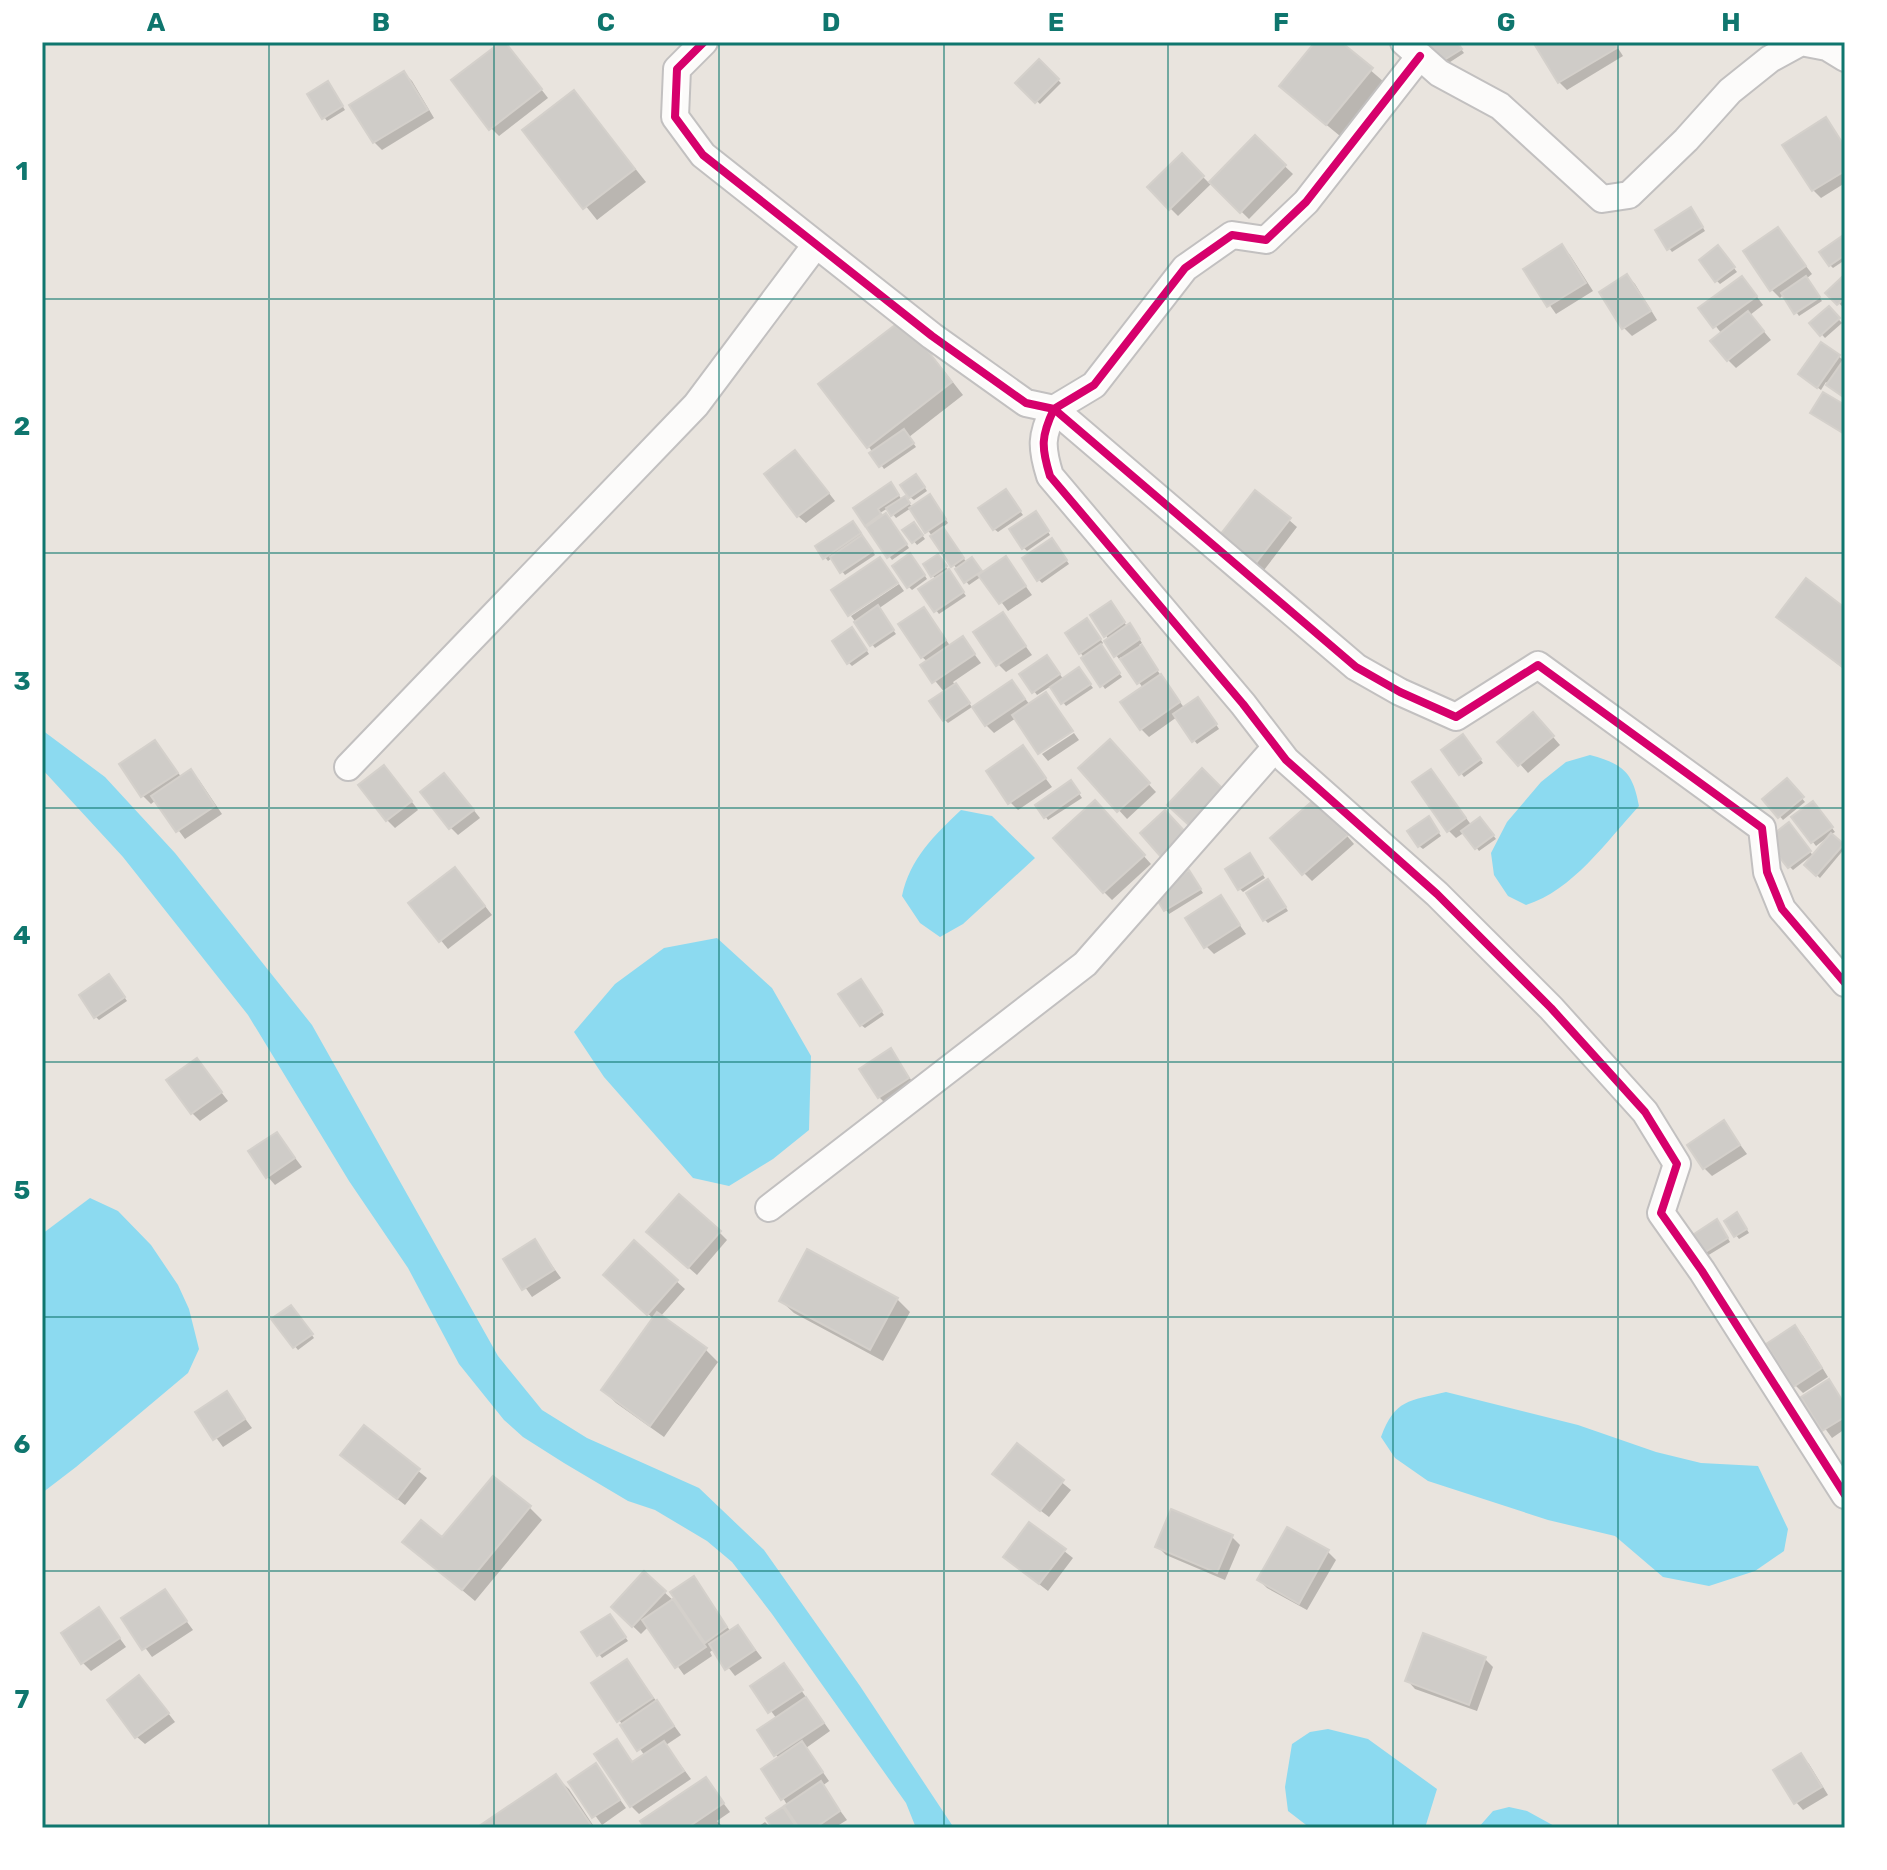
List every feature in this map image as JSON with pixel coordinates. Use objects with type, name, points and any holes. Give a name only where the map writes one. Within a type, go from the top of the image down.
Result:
[{"type":"street","points":[[704,42],[677,69],[675,117],[703,155],[932,336],[1026,403],[1054,409],[1356,667],[1400,692],[1456,717],[1538,665],[1762,828],[1767,872],[1782,909],[1845,983]]},
{"type":"street","points":[[1845,58],[1827,47],[1801,42],[1770,59],[1730,91],[1686,140],[1629,195],[1602,199],[1500,106],[1439,73],[1412,49],[1306,202],[1266,240],[1232,235],[1185,268],[1094,385],[1054,409],[1044,429],[1042,451],[1050,476],[1276,747],[1297,770],[1437,894],[1551,1008],[1645,1112],[1677,1164],[1661,1213],[1702,1271],[1845,1495]]},
{"type":"street","points":[[348,767],[696,405],[815,246]]},
{"type":"street","points":[[769,1208],[1085,964],[1276,747]]},
{"type":"water","points":[[42,730],[105,777],[175,853],[312,1025],[498,1356],[542,1410],[587,1438],[699,1488],[764,1550],[860,1686],[954,1828],[916,1828],[906,1803],[732,1562],[707,1541],[655,1510],[628,1501],[564,1463],[523,1437],[504,1420],[459,1364],[408,1268],[349,1181],[248,1015],[123,857],[42,769]]},
{"type":"water","points":[[1590,755],[1625,771],[1630,777],[1639,806],[1588,863],[1559,888],[1526,905],[1508,896],[1494,875],[1491,853],[1507,822],[1541,782],[1566,762]]},
{"type":"water","points":[[961,810],[992,816],[1035,858],[963,924],[940,937],[920,923],[902,896],[917,859]]},
{"type":"water","points":[[717,938],[772,988],[811,1056],[809,1130],[773,1159],[729,1186],[693,1178],[604,1077],[574,1032],[615,984],[664,948]]},
{"type":"water","points":[[90,1198],[118,1211],[151,1245],[178,1285],[189,1309],[199,1349],[188,1373],[42,1493],[42,1234]]},
{"type":"water","points":[[1446,1392],[1578,1425],[1656,1452],[1701,1463],[1758,1466],[1788,1529],[1784,1551],[1755,1571],[1709,1586],[1663,1577],[1615,1536],[1548,1520],[1428,1481],[1395,1458],[1381,1437],[1398,1408],[1422,1397]]},
{"type":"water","points":[[1328,1729],[1368,1739],[1437,1789],[1425,1828],[1310,1828],[1288,1811],[1285,1787],[1292,1744],[1310,1732]]},
{"type":"water","points":[[1509,1807],[1527,1811],[1558,1828],[1478,1828],[1493,1811]]},
{"type":"building","points":[[505,42],[542,89],[489,130],[451,80]]},
{"type":"building","points":[[1315,42],[1341,42],[1373,68],[1326,125],[1279,86]]},
{"type":"building","points":[[1421,42],[1457,42],[1462,49],[1436,65]]},
{"type":"building","points":[[1533,42],[1613,42],[1617,48],[1558,83]]},
{"type":"building","points":[[1039,59],[1059,79],[1035,103],[1015,83]]},
{"type":"building","points":[[404,71],[428,110],[373,143],[349,105]]},
{"type":"building","points":[[328,81],[343,106],[322,119],[307,94]]},
{"type":"building","points":[[574,90],[635,169],[583,209],[522,130]]},
{"type":"building","points":[[1826,117],[1845,147],[1845,171],[1812,191],[1782,145]]},
{"type":"building","points":[[1255,135],[1286,165],[1240,213],[1209,182]]},
{"type":"building","points":[[1182,153],[1204,176],[1169,210],[1147,187]]},
{"type":"building","points":[[1691,207],[1703,227],[1667,250],[1655,230]]},
{"type":"building","points":[[1778,227],[1806,266],[1770,291],[1743,251]]},
{"type":"building","points":[[1845,234],[1845,255],[1829,266],[1819,252]]},
{"type":"building","points":[[1562,244],[1586,283],[1547,307],[1523,269]]},
{"type":"building","points":[[1718,245],[1735,267],[1715,282],[1699,260]]},
{"type":"building","points":[[1627,274],[1651,311],[1622,329],[1599,292]]},
{"type":"building","points":[[1845,274],[1845,298],[1837,305],[1825,293]]},
{"type":"building","points":[[1742,276],[1757,296],[1713,328],[1698,308]]},
{"type":"building","points":[[1806,276],[1820,297],[1794,314],[1781,293]]},
{"type":"building","points":[[1829,306],[1840,318],[1820,336],[1809,323]]},
{"type":"building","points":[[1748,311],[1764,331],[1727,361],[1710,341]]},
{"type":"building","points":[[903,319],[952,382],[867,448],[818,384]]},
{"type":"building","points":[[1821,342],[1840,355],[1817,388],[1798,374]]},
{"type":"building","points":[[1845,358],[1845,398],[1826,385]]},
{"type":"building","points":[[1823,392],[1845,405],[1843,433],[1810,413]]},
{"type":"building","points":[[904,429],[914,443],[879,467],[869,453]]},
{"type":"building","points":[[795,450],[829,493],[797,517],[764,474]]},
{"type":"building","points":[[916,474],[925,487],[909,498],[900,485]]},
{"type":"building","points":[[891,482],[899,495],[878,509],[881,514],[865,526],[853,508]]},
{"type":"building","points":[[1006,489],[1021,511],[993,530],[978,508]]},
{"type":"building","points":[[1255,490],[1291,518],[1252,568],[1216,540]]},
{"type":"building","points":[[930,494],[946,519],[925,533],[909,508]]},
{"type":"building","points":[[905,496],[910,503],[891,516],[886,508]]},
{"type":"building","points":[[1036,511],[1049,531],[1022,549],[1009,529]]},
{"type":"building","points":[[886,513],[907,544],[887,558],[866,527]]},
{"type":"building","points":[[853,521],[861,533],[823,559],[815,546]]},
{"type":"building","points":[[914,522],[923,535],[912,543],[902,530]]},
{"type":"building","points":[[943,527],[964,558],[951,567],[930,536]]},
{"type":"building","points":[[862,535],[873,551],[840,573],[830,557]]},
{"type":"building","points":[[1052,538],[1067,560],[1037,581],[1022,558]]},
{"type":"building","points":[[910,553],[925,575],[907,588],[892,566]]},
{"type":"building","points":[[938,554],[947,566],[931,577],[923,564]]},
{"type":"building","points":[[1006,556],[1026,586],[999,604],[978,575]]},
{"type":"building","points":[[880,557],[898,583],[848,616],[831,590]]},
{"type":"building","points":[[972,557],[982,571],[964,583],[955,569]]},
{"type":"building","points":[[949,569],[964,592],[934,612],[918,589]]},
{"type":"building","points":[[1806,578],[1845,608],[1845,669],[1776,617]]},
{"type":"building","points":[[1111,601],[1125,622],[1104,637],[1090,615]]},
{"type":"building","points":[[878,605],[894,630],[870,646],[854,622]]},
{"type":"building","points":[[924,607],[946,640],[921,658],[898,624]]},
{"type":"building","points":[[1003,612],[1026,646],[996,666],[973,632]]},
{"type":"building","points":[[1087,618],[1101,639],[1079,654],[1065,633]]},
{"type":"building","points":[[1130,623],[1140,639],[1114,657],[1104,641]]},
{"type":"building","points":[[852,627],[867,650],[847,664],[832,641]]},
{"type":"building","points":[[963,636],[975,654],[932,683],[920,665]]},
{"type":"building","points":[[1101,644],[1120,673],[1100,687],[1081,658]]},
{"type":"building","points":[[1142,645],[1158,670],[1137,684],[1120,659]]},
{"type":"building","points":[[1047,655],[1060,674],[1032,693],[1019,674]]},
{"type":"building","points":[[1079,667],[1091,684],[1061,704],[1050,687]]},
{"type":"building","points":[[1161,674],[1180,702],[1140,730],[1120,702]]},
{"type":"building","points":[[1012,680],[1025,699],[985,726],[972,707]]},
{"type":"building","points":[[956,683],[970,703],[943,721],[929,701]]},
{"type":"building","points":[[1046,692],[1073,731],[1038,754],[1012,715]]},
{"type":"building","points":[[1198,697],[1217,724],[1192,742],[1173,714]]},
{"type":"building","points":[[1533,712],[1554,736],[1518,766],[1497,742]]},
{"type":"building","points":[[1463,734],[1481,759],[1459,775],[1441,750]]},
{"type":"building","points":[[1110,739],[1150,783],[1117,812],[1078,768]]},
{"type":"building","points":[[155,740],[178,773],[141,797],[119,764]]},
{"type":"building","points":[[1023,745],[1046,778],[1008,804],[986,771]]},
{"type":"building","points":[[384,765],[412,801],[386,821],[358,785]]},
{"type":"building","points":[[1202,768],[1224,790],[1190,826],[1167,805]]},
{"type":"building","points":[[191,769],[215,806],[176,832],[151,796]]},
{"type":"building","points":[[1431,769],[1466,818],[1447,832],[1412,782]]},
{"type":"building","points":[[444,773],[474,810],[449,829],[420,792]]},
{"type":"building","points":[[1787,778],[1804,797],[1778,818],[1762,799]]},
{"type":"building","points":[[1071,780],[1080,793],[1044,818],[1035,805]]},
{"type":"building","points":[[1316,798],[1348,835],[1302,875],[1270,838]]},
{"type":"building","points":[[1095,800],[1145,855],[1103,893],[1053,838]]},
{"type":"building","points":[[1813,801],[1833,827],[1811,843],[1791,817]]},
{"type":"building","points":[[1165,810],[1188,835],[1162,858],[1140,833]]},
{"type":"building","points":[[1429,816],[1439,832],[1418,847],[1407,831]]},
{"type":"building","points":[[1480,817],[1494,835],[1475,849],[1461,831]]},
{"type":"building","points":[[1789,822],[1811,851],[1788,868],[1766,840]]},
{"type":"building","points":[[1831,833],[1844,844],[1816,876],[1804,865]]},
{"type":"building","points":[[1250,853],[1263,874],[1238,890],[1225,869]]},
{"type":"building","points":[[455,867],[485,906],[439,942],[408,903]]},
{"type":"building","points":[[1189,870],[1201,889],[1164,911],[1153,893]]},
{"type":"building","points":[[1268,879],[1286,907],[1263,921],[1246,893]]},
{"type":"building","points":[[1221,895],[1240,925],[1204,948],[1185,918]]},
{"type":"building","points":[[109,974],[125,997],[94,1018],[79,995]]},
{"type":"building","points":[[861,979],[882,1011],[860,1026],[838,994]]},
{"type":"building","points":[[891,1048],[909,1078],[878,1098],[859,1069]]},
{"type":"building","points":[[197,1058],[222,1092],[191,1114],[166,1080]]},
{"type":"building","points":[[1724,1120],[1740,1145],[1703,1169],[1687,1145]]},
{"type":"building","points":[[277,1132],[295,1158],[266,1178],[248,1151]]},
{"type":"building","points":[[679,1194],[721,1231],[688,1268],[646,1232]]},
{"type":"building","points":[[1737,1212],[1747,1229],[1734,1237],[1724,1221]]},
{"type":"building","points":[[1717,1219],[1728,1238],[1702,1254],[1691,1236]]},
{"type":"building","points":[[535,1239],[554,1270],[522,1290],[503,1259]]},
{"type":"building","points":[[634,1240],[678,1280],[647,1315],[603,1275]]},
{"type":"building","points":[[807,1249],[898,1298],[870,1350],[779,1301]]},
{"type":"building","points":[[291,1305],[313,1334],[293,1348],[271,1319]]},
{"type":"building","points":[[657,1312],[707,1348],[650,1426],[601,1390]]},
{"type":"building","points":[[1795,1325],[1822,1368],[1793,1387],[1766,1344]]},
{"type":"building","points":[[1829,1379],[1845,1405],[1845,1417],[1822,1431],[1801,1397]]},
{"type":"building","points":[[227,1391],[245,1419],[213,1440],[195,1412]]},
{"type":"building","points":[[364,1425],[420,1469],[397,1499],[340,1455]]},
{"type":"building","points":[[1017,1443],[1064,1480],[1040,1511],[992,1474]]},
{"type":"building","points":[[493,1476],[531,1506],[462,1590],[402,1542],[421,1520],[442,1537]]},
{"type":"building","points":[[1171,1509],[1233,1535],[1217,1573],[1155,1547]]},
{"type":"building","points":[[1029,1522],[1066,1549],[1039,1584],[1003,1557]]},
{"type":"building","points":[[1287,1527],[1329,1550],[1299,1604],[1257,1580]]},
{"type":"building","points":[[644,1571],[666,1591],[632,1627],[611,1607]]},
{"type":"building","points":[[694,1576],[727,1627],[705,1643],[670,1592]]},
{"type":"building","points":[[165,1589],[187,1621],[142,1650],[121,1618]]},
{"type":"building","points":[[673,1599],[706,1647],[675,1668],[642,1620]]},
{"type":"building","points":[[99,1607],[120,1638],[81,1664],[61,1633]]},
{"type":"building","points":[[610,1614],[626,1637],[597,1656],[581,1632]]},
{"type":"building","points":[[738,1625],[755,1650],[725,1670],[709,1644]]},
{"type":"building","points":[[1423,1633],[1486,1657],[1469,1705],[1405,1681]]},
{"type":"building","points":[[627,1659],[653,1698],[617,1722],[591,1683]]},
{"type":"building","points":[[784,1663],[803,1690],[768,1713],[750,1686]]},
{"type":"building","points":[[139,1675],[169,1713],[135,1738],[107,1700]]},
{"type":"building","points":[[806,1697],[824,1723],[774,1756],[757,1730]]},
{"type":"building","points":[[657,1700],[674,1726],[637,1751],[620,1725]]},
{"type":"building","points":[[617,1739],[632,1762],[664,1741],[684,1771],[630,1807],[594,1754]]},
{"type":"building","points":[[802,1741],[823,1772],[781,1800],[761,1769]]},
{"type":"building","points":[[1801,1753],[1822,1787],[1794,1804],[1773,1770]]},
{"type":"building","points":[[596,1763],[620,1800],[592,1818],[568,1782]]},
{"type":"building","points":[[556,1774],[591,1825],[586,1828],[480,1828],[479,1826]]},
{"type":"building","points":[[706,1777],[724,1803],[687,1828],[645,1828],[640,1821]]},
{"type":"building","points":[[821,1781],[840,1811],[815,1828],[799,1828],[784,1806]]},
{"type":"building","points":[[783,1807],[797,1828],[772,1828],[766,1818]]},
{"type":"cycle path","points":[[704,42],[677,69],[675,117],[703,155],[932,336],[1026,403],[1054,409],[1094,385],[1185,268],[1232,235],[1266,240],[1306,202],[1420,56]]},
{"type":"cycle path","points":[[1845,983],[1782,909],[1767,872],[1762,828],[1538,665],[1456,717],[1400,692],[1356,667],[1054,409],[1044,442],[1050,476],[1243,704],[1286,760],[1437,894],[1551,1008],[1645,1112],[1677,1164],[1661,1213],[1702,1271],[1845,1495]]}]
